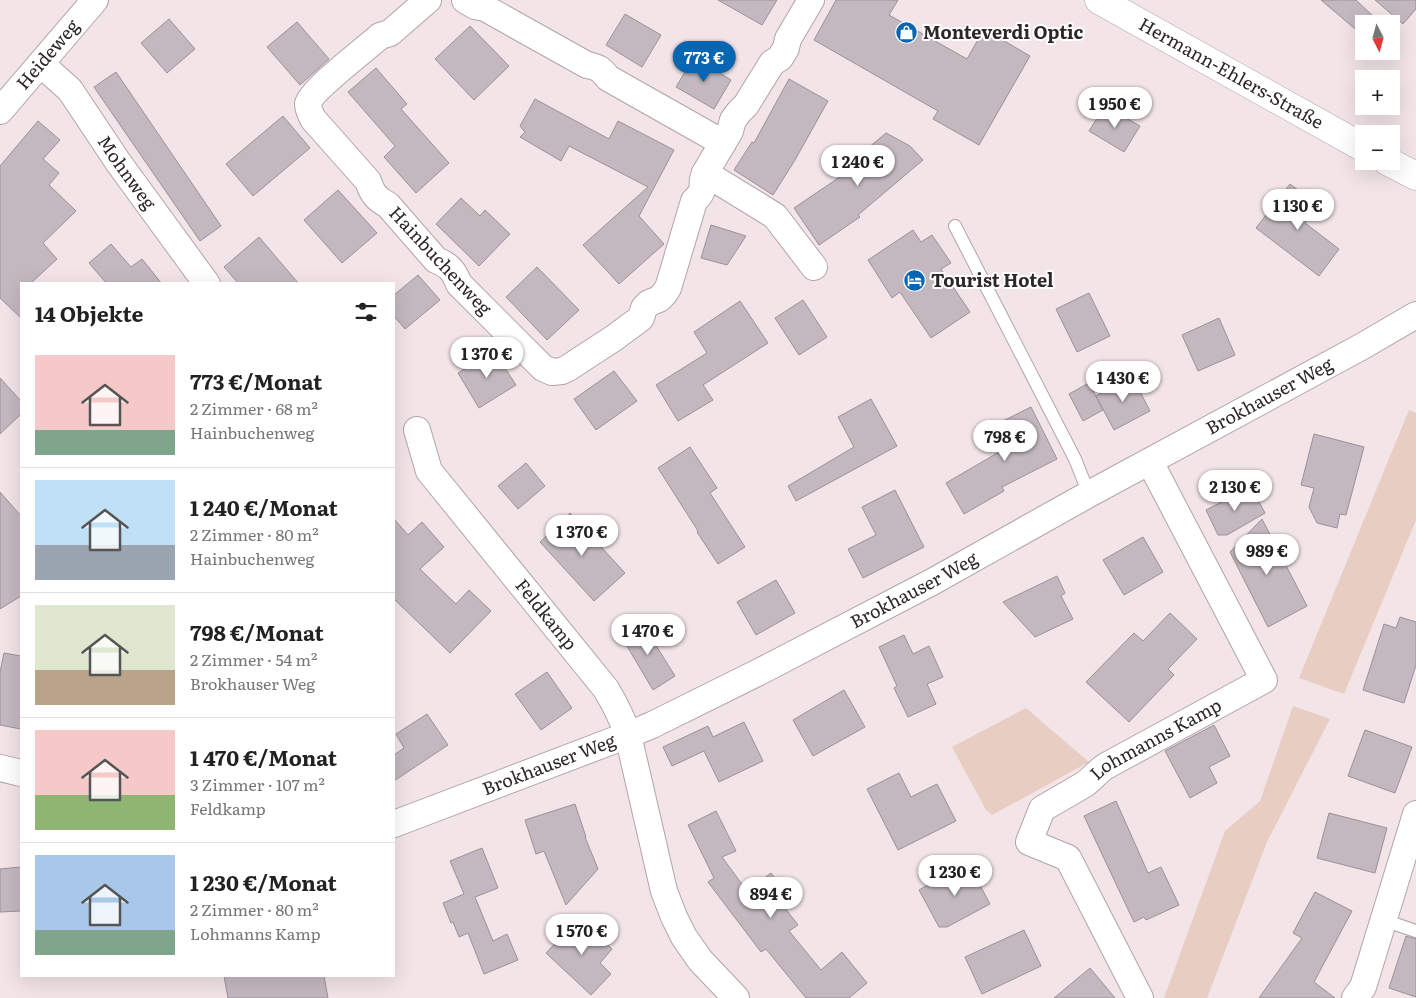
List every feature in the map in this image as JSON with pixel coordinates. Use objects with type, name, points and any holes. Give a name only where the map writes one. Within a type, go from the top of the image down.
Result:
[{"type":"street","name":"Heideweg","points":[[0,111],[95,0]]},
{"type":"street","name":"Hainbuchenweg","points":[[428,0],[390,33],[380,36],[330,79],[310,100],[308,110],[313,119],[368,181],[372,191],[379,200],[388,205],[436,260],[447,264],[455,273],[459,284],[543,368],[552,372],[562,371],[614,338],[641,318],[644,308],[649,303],[660,299],[664,294],[670,281],[694,201],[700,195],[703,187],[703,177],[730,131],[733,120],[746,106],[772,63],[780,58],[786,48],[788,39],[811,0]]},
{"type":"street","points":[[465,0],[475,6],[485,8],[587,65],[596,66],[608,78],[723,143]]},
{"type":"street","name":"Hermann-Ehlers-Straße","points":[[1099,0],[1355,143]]},
{"type":"street","name":"Mohnweg","points":[[41,64],[70,90],[160,222],[205,282]]},
{"type":"street","points":[[1400,168],[1416,176]]},
{"type":"street","points":[[705,173],[774,216],[814,267]]},
{"type":"street","name":"Brokhauser Weg","points":[[395,824],[652,725],[759,672],[924,587],[1089,494],[1416,315]]},
{"type":"street","name":"Feldkamp","points":[[417,430],[429,471],[606,689],[618,710],[628,734],[664,891],[674,917],[684,937],[700,960],[736,998]]},
{"type":"street","name":"Lohmanns Kamp","points":[[1140,998],[1068,858],[1029,842],[1042,809],[1085,784],[1106,766],[1264,680],[1150,462]]},
{"type":"street","points":[[0,768],[20,773]]},
{"type":"street","points":[[1355,998],[1363,987],[1416,814]]},
{"type":"lane","points":[[955,226],[1074,459],[1089,494]]},
{"type":"lane","points":[[1384,920],[1416,931]]},
{"type":"shaded area","points":[[1409,410],[1416,413],[1416,520],[1344,694],[1299,678]]},
{"type":"shaded area","points":[[1293,706],[1330,719],[1267,842],[1207,998],[1164,998],[1225,831],[1260,801]]},
{"type":"shaded area","points":[[1026,708],[1089,762],[992,815],[986,810],[952,747]]},
{"type":"building","points":[[718,0],[777,0],[762,25]]},
{"type":"building","points":[[836,0],[898,0],[889,15],[967,59],[984,29],[1030,56],[979,145],[933,119],[938,111],[814,40]]},
{"type":"building","points":[[1321,0],[1356,0],[1372,15],[1355,15],[1355,29]]},
{"type":"building","points":[[1375,0],[1416,0],[1416,9],[1403,24],[1400,21],[1400,15],[1392,15]]},
{"type":"building","points":[[625,14],[661,35],[642,67],[606,45]]},
{"type":"building","points":[[169,19],[195,49],[167,73],[141,43]]},
{"type":"building","points":[[297,22],[329,59],[300,85],[267,47]]},
{"type":"building","points":[[470,26],[509,66],[474,100],[435,59]]},
{"type":"building","points":[[694,57],[731,80],[714,109],[676,87]]},
{"type":"building","points":[[376,68],[407,104],[401,109],[449,163],[416,193],[384,157],[395,146],[348,92]]},
{"type":"building","points":[[116,72],[221,226],[200,241],[94,87]]},
{"type":"building","points":[[789,79],[828,101],[773,195],[734,170],[752,142],[754,143]]},
{"type":"building","points":[[535,99],[609,139],[618,121],[674,150],[639,216],[664,244],[619,284],[583,245],[648,187],[569,146],[561,161],[520,137],[525,132],[520,126]]},
{"type":"building","points":[[1105,106],[1140,126],[1124,152],[1089,131]]},
{"type":"building","points":[[283,116],[310,148],[253,196],[226,164]]},
{"type":"building","points":[[38,121],[60,140],[43,159],[59,173],[49,185],[76,211],[43,243],[57,259],[32,282],[20,282],[20,317],[0,298],[0,166]]},
{"type":"building","points":[[886,133],[910,146],[923,160],[858,215],[860,217],[819,245],[794,208],[853,168],[849,164]]},
{"type":"building","points":[[1290,184],[1318,205],[1305,223],[1339,249],[1319,276],[1256,228]]},
{"type":"building","points":[[338,190],[377,233],[342,263],[304,220]]},
{"type":"building","points":[[461,198],[480,216],[485,210],[510,234],[479,266],[436,224]]},
{"type":"building","points":[[711,225],[746,236],[727,265],[701,258]]},
{"type":"building","name":"Tourist Hotel","points":[[913,230],[921,242],[932,235],[951,263],[941,269],[970,312],[931,338],[900,292],[892,298],[868,260]]},
{"type":"building","points":[[259,237],[297,282],[237,282],[224,267]]},
{"type":"building","points":[[111,244],[131,267],[142,259],[160,282],[105,282],[89,263]]},
{"type":"building","points":[[537,267],[579,310],[547,340],[506,297]]},
{"type":"building","points":[[418,275],[440,300],[405,329],[395,317],[395,294]]},
{"type":"building","points":[[1089,293],[1110,336],[1077,352],[1056,309]]},
{"type":"building","points":[[803,300],[827,337],[799,355],[775,318]]},
{"type":"building","points":[[740,301],[768,343],[703,385],[713,400],[678,421],[656,385],[707,353],[694,332]]},
{"type":"building","points":[[1219,318],[1235,355],[1198,371],[1182,335]]},
{"type":"building","points":[[494,351],[516,385],[479,408],[458,373]]},
{"type":"building","points":[[614,371],[637,401],[596,430],[574,399]]},
{"type":"building","points":[[1132,376],[1150,411],[1114,430],[1096,396]]},
{"type":"building","points":[[0,378],[20,400],[20,415],[0,434]]},
{"type":"building","points":[[1089,383],[1103,410],[1083,421],[1069,394]]},
{"type":"building","points":[[871,399],[897,446],[796,501],[788,486],[854,447],[838,417]]},
{"type":"building","points":[[1031,407],[1057,459],[1002,487],[1004,491],[964,514],[946,483],[1006,448],[995,425]]},
{"type":"building","points":[[1314,434],[1364,447],[1346,515],[1340,514],[1337,528],[1317,523],[1309,507],[1314,488],[1301,485]]},
{"type":"building","points":[[690,447],[717,488],[710,493],[745,547],[718,564],[658,468]]},
{"type":"building","points":[[526,463],[545,486],[518,509],[498,486]]},
{"type":"building","points":[[1251,487],[1265,513],[1227,535],[1218,535],[1206,510]]},
{"type":"building","points":[[895,490],[924,547],[863,578],[848,549],[876,535],[862,507]]},
{"type":"building","points":[[0,492],[20,515],[20,597],[0,609]]},
{"type":"building","points":[[570,513],[625,573],[594,601],[540,542]]},
{"type":"building","points":[[1262,519],[1307,606],[1268,627],[1230,552]]},
{"type":"building","points":[[395,520],[408,535],[422,522],[444,547],[420,569],[456,604],[469,590],[491,611],[450,653],[395,600]]},
{"type":"building","points":[[1143,537],[1163,572],[1124,595],[1103,560]]},
{"type":"building","points":[[1057,576],[1065,593],[1061,596],[1073,619],[1035,637],[1003,602]]},
{"type":"building","points":[[776,580],[795,613],[756,635],[737,602]]},
{"type":"building","points":[[1170,613],[1197,639],[1168,669],[1174,675],[1129,722],[1086,682],[1134,633],[1143,641]]},
{"type":"building","points":[[1400,617],[1416,622],[1416,665],[1404,703],[1363,690],[1384,624],[1396,628]]},
{"type":"building","points":[[642,623],[675,676],[653,690],[621,636]]},
{"type":"building","points":[[904,635],[913,654],[929,646],[943,677],[927,684],[936,704],[908,717],[894,688],[897,686],[879,647]]},
{"type":"building","points":[[4,653],[20,656],[20,729],[0,725],[0,672]]},
{"type":"building","points":[[547,672],[572,708],[541,730],[515,694]]},
{"type":"building","points":[[844,690],[865,727],[813,756],[793,720]]},
{"type":"building","points":[[427,714],[448,745],[395,780],[395,754],[404,748],[396,734]]},
{"type":"building","points":[[744,722],[763,761],[719,782],[704,751],[672,766],[663,747],[708,726],[713,737]]},
{"type":"building","points":[[1214,725],[1230,756],[1209,767],[1217,783],[1190,798],[1165,751]]},
{"type":"building","points":[[1365,730],[1412,747],[1395,793],[1348,776]]},
{"type":"building","points":[[899,773],[911,797],[937,784],[956,821],[898,850],[867,789]]},
{"type":"building","points":[[1116,801],[1148,873],[1161,867],[1179,905],[1146,920],[1144,917],[1134,922],[1084,816]]},
{"type":"building","points":[[575,804],[585,837],[598,869],[566,905],[544,851],[536,854],[525,820]]},
{"type":"building","points":[[716,811],[736,851],[722,857],[747,891],[771,873],[786,893],[778,899],[798,925],[789,931],[821,970],[842,952],[867,983],[849,998],[806,998],[766,949],[761,952],[708,882],[714,878],[688,825]]},
{"type":"building","points":[[1329,813],[1387,828],[1375,873],[1317,858]]},
{"type":"building","points":[[482,848],[498,888],[475,897],[493,941],[507,934],[518,960],[484,974],[468,933],[459,937],[443,903],[464,894],[450,861]]},
{"type":"building","points":[[968,863],[990,904],[947,927],[939,927],[919,890]]},
{"type":"building","points":[[20,867],[20,911],[0,912],[0,869]]},
{"type":"building","points":[[1315,892],[1352,911],[1314,982],[1335,998],[1259,998],[1302,938],[1293,933]]},
{"type":"building","points":[[579,918],[612,949],[600,963],[611,974],[591,995],[546,953]]},
{"type":"building","points":[[1024,930],[1041,966],[982,994],[965,957]]},
{"type":"building","points":[[1406,936],[1416,939],[1416,997],[1389,988]]},
{"type":"building","points":[[1090,968],[1115,998],[1054,998]]},
{"type":"building","points":[[224,977],[324,977],[328,998],[228,998]]},
{"type":"place","name":"Monteverdi Optic","points":[[907,33]]},
{"type":"place","name":"Tourist Hotel","points":[[915,281]]}]
